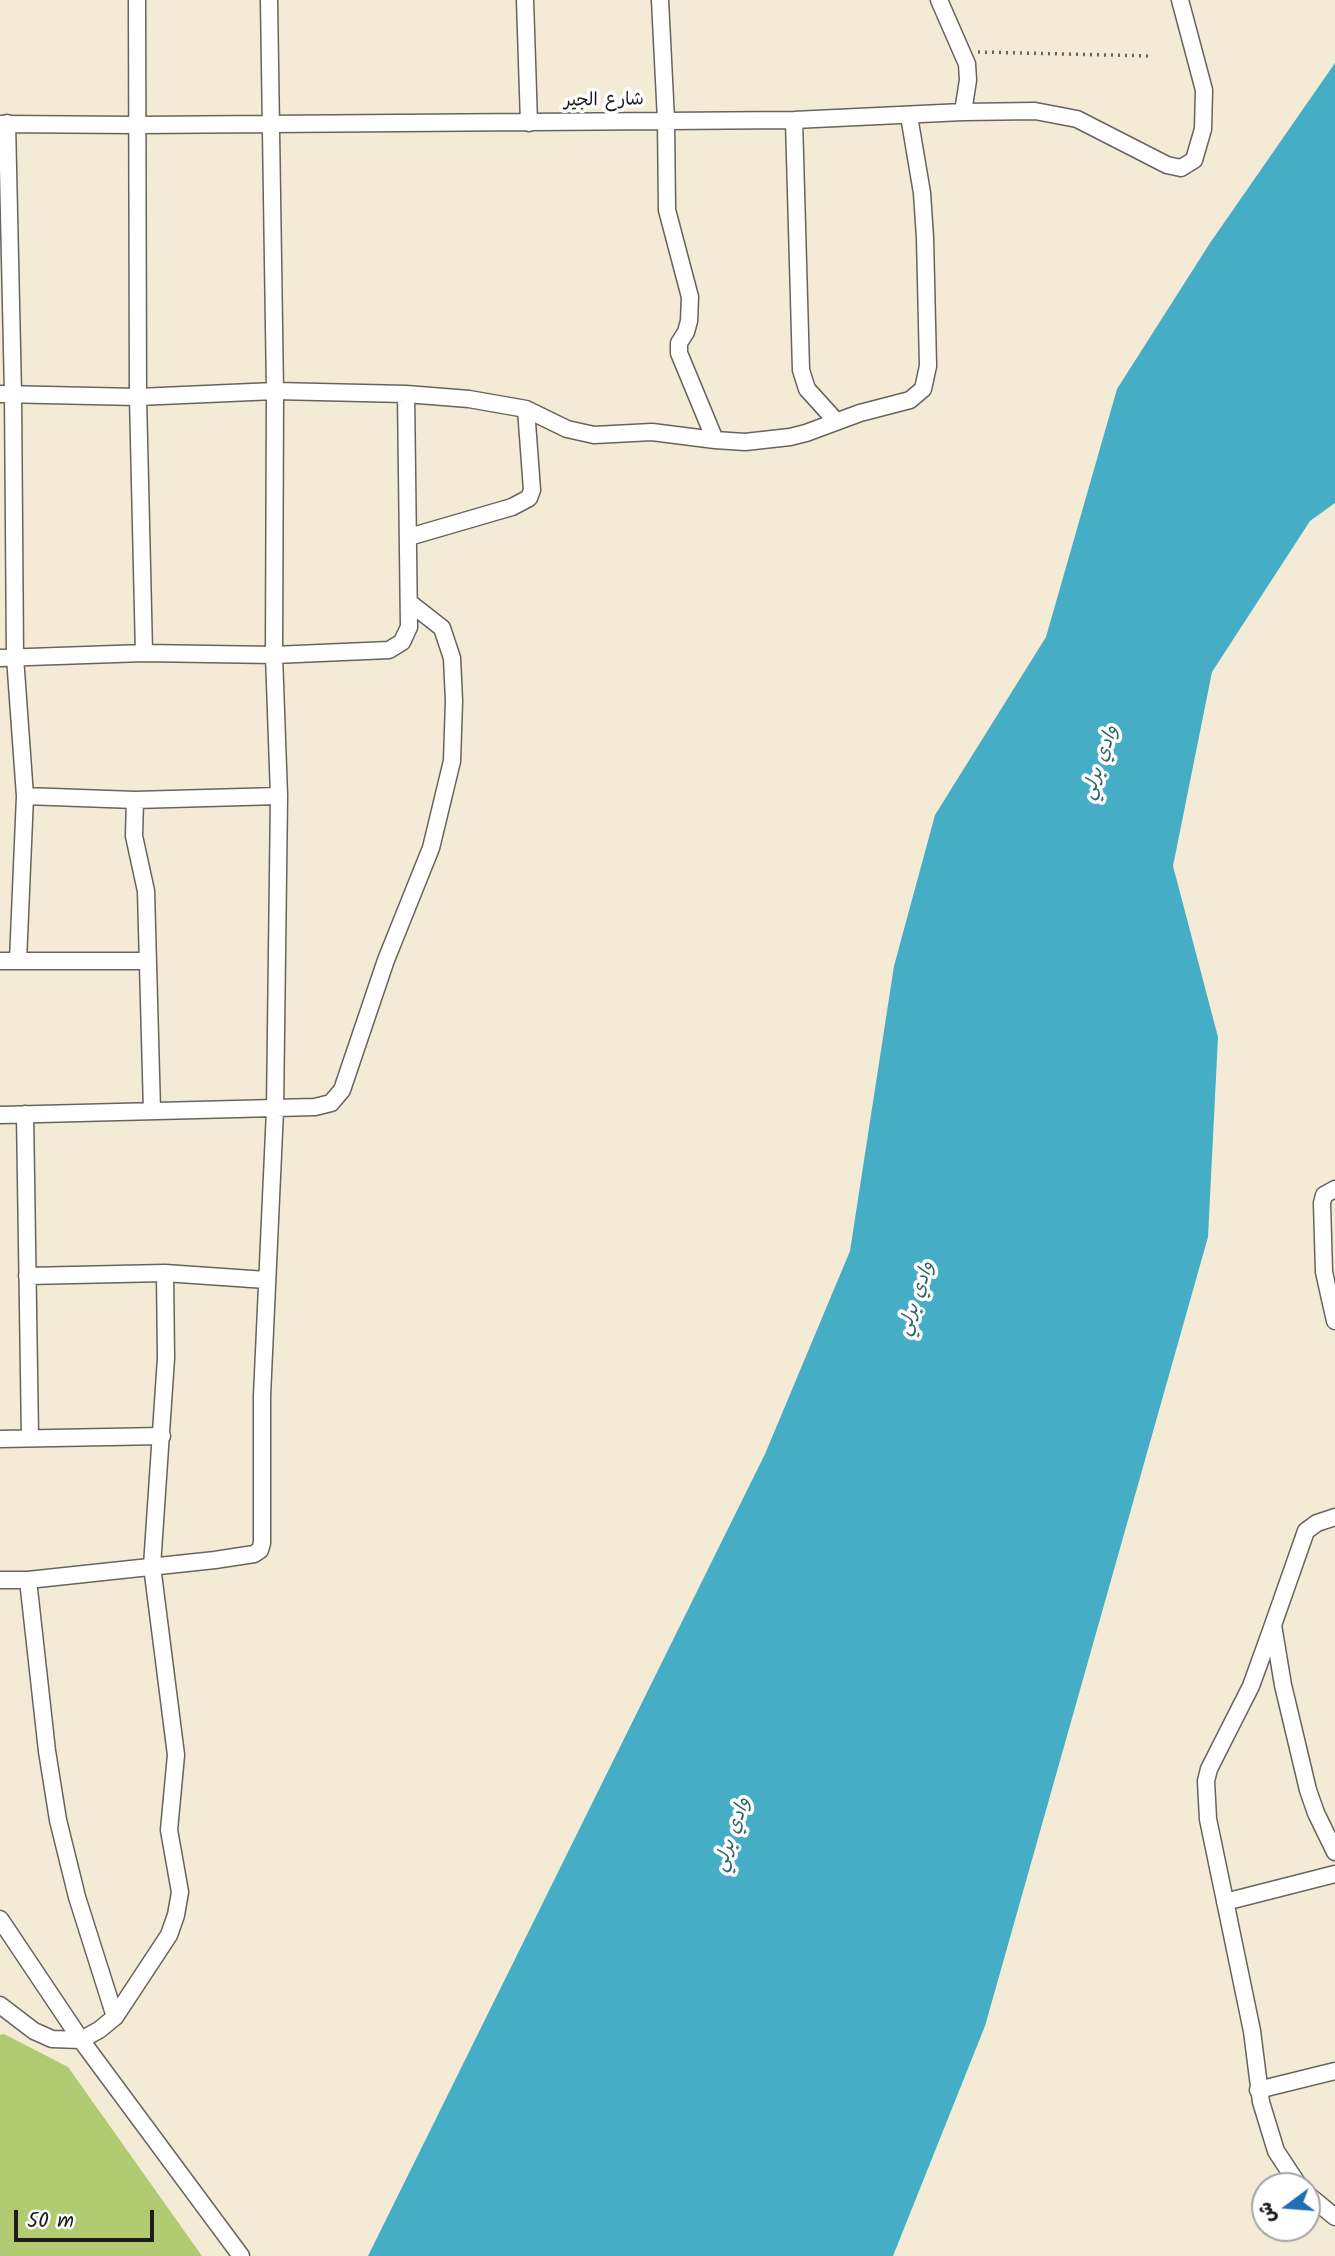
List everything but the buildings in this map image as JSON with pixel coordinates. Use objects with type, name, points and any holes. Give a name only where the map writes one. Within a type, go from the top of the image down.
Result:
[{"type":"street","points":[[137,0],[138,397],[144,653]]},
{"type":"street","points":[[0,1580],[28,1580],[215,1560],[254,1554],[260,1550],[262,1543],[266,1280],[275,1110],[279,796],[274,655],[275,391],[269,0]]},
{"type":"street","points":[[525,0],[530,122]]},
{"type":"street","points":[[660,0],[667,210],[690,297],[689,321],[679,343],[679,353],[715,440]]},
{"type":"street","points":[[939,0],[967,64],[968,80],[963,112]]},
{"type":"street","name":"شارع الجير","points":[[4,124],[794,120],[1035,111],[1077,119],[1167,165],[1181,169],[1194,160],[1203,128],[1204,90],[1180,0]]},
{"type":"street","points":[[7,394],[138,397],[275,391],[406,394],[469,399],[526,409],[567,429],[594,435],[652,432],[745,442],[790,437],[910,400],[923,388],[928,366],[925,238],[922,193],[909,116]]},
{"type":"street","points":[[794,120],[801,370],[807,388],[836,421]]},
{"type":"street","points":[[4,124],[7,658],[25,796],[19,961]]},
{"type":"street","points":[[7,658],[144,653],[274,655],[390,650],[401,642],[409,627],[406,394]]},
{"type":"street","points":[[409,537],[512,507],[529,498],[532,490],[526,409]]},
{"type":"street","points":[[0,1115],[275,1110],[315,1107],[331,1102],[342,1090],[386,960],[431,848],[452,761],[452,658],[442,628],[410,603]]},
{"type":"street","points":[[25,796],[135,800],[279,796]]},
{"type":"street","points":[[135,800],[134,836],[146,891],[152,1111]]},
{"type":"street","points":[[0,961],[147,961]]},
{"type":"street","points":[[26,1114],[30,1437]]},
{"type":"street","points":[[1335,1189],[1324,1195],[1321,1203],[1324,1272],[1335,1321]]},
{"type":"street","points":[[27,1276],[165,1273],[266,1280]]},
{"type":"street","points":[[0,2005],[34,2031],[52,2039],[81,2040],[115,2017],[169,1935],[176,1915],[180,1892],[169,1830],[176,1755],[152,1566],[166,1358],[165,1273]]},
{"type":"street","points":[[0,1439],[162,1436]]},
{"type":"street","points":[[1290,2172],[1276,2151],[1258,2090],[1252,2031],[1208,1819],[1206,1781],[1209,1769],[1251,1686],[1306,1531],[1317,1523],[1335,1517]]},
{"type":"street","points":[[28,1580],[47,1751],[58,1820],[77,1897],[115,2017]]},
{"type":"street","points":[[1273,1625],[1283,1685],[1308,1790],[1335,1852]]},
{"type":"street","points":[[1225,1902],[1335,1874]]},
{"type":"street","points":[[0,1919],[81,2040],[241,2256]]},
{"type":"street","points":[[1258,2090],[1335,2071]]},
{"type":"street","points":[[1321,2206],[1335,2217]]},
{"type":"path","points":[[962,52],[1151,56]]},
{"type":"green space","points":[[4,2034],[68,2067],[202,2256],[0,2256],[0,2035]]},
{"type":"water","name":"وادي برلي","points":[[1335,63],[1335,503],[1310,521],[1212,672],[1173,866],[1218,1037],[1208,1237],[985,2026],[893,2256],[368,2256],[765,1454],[850,1251],[894,966],[935,815],[1046,637],[1117,389],[1210,243]]}]
